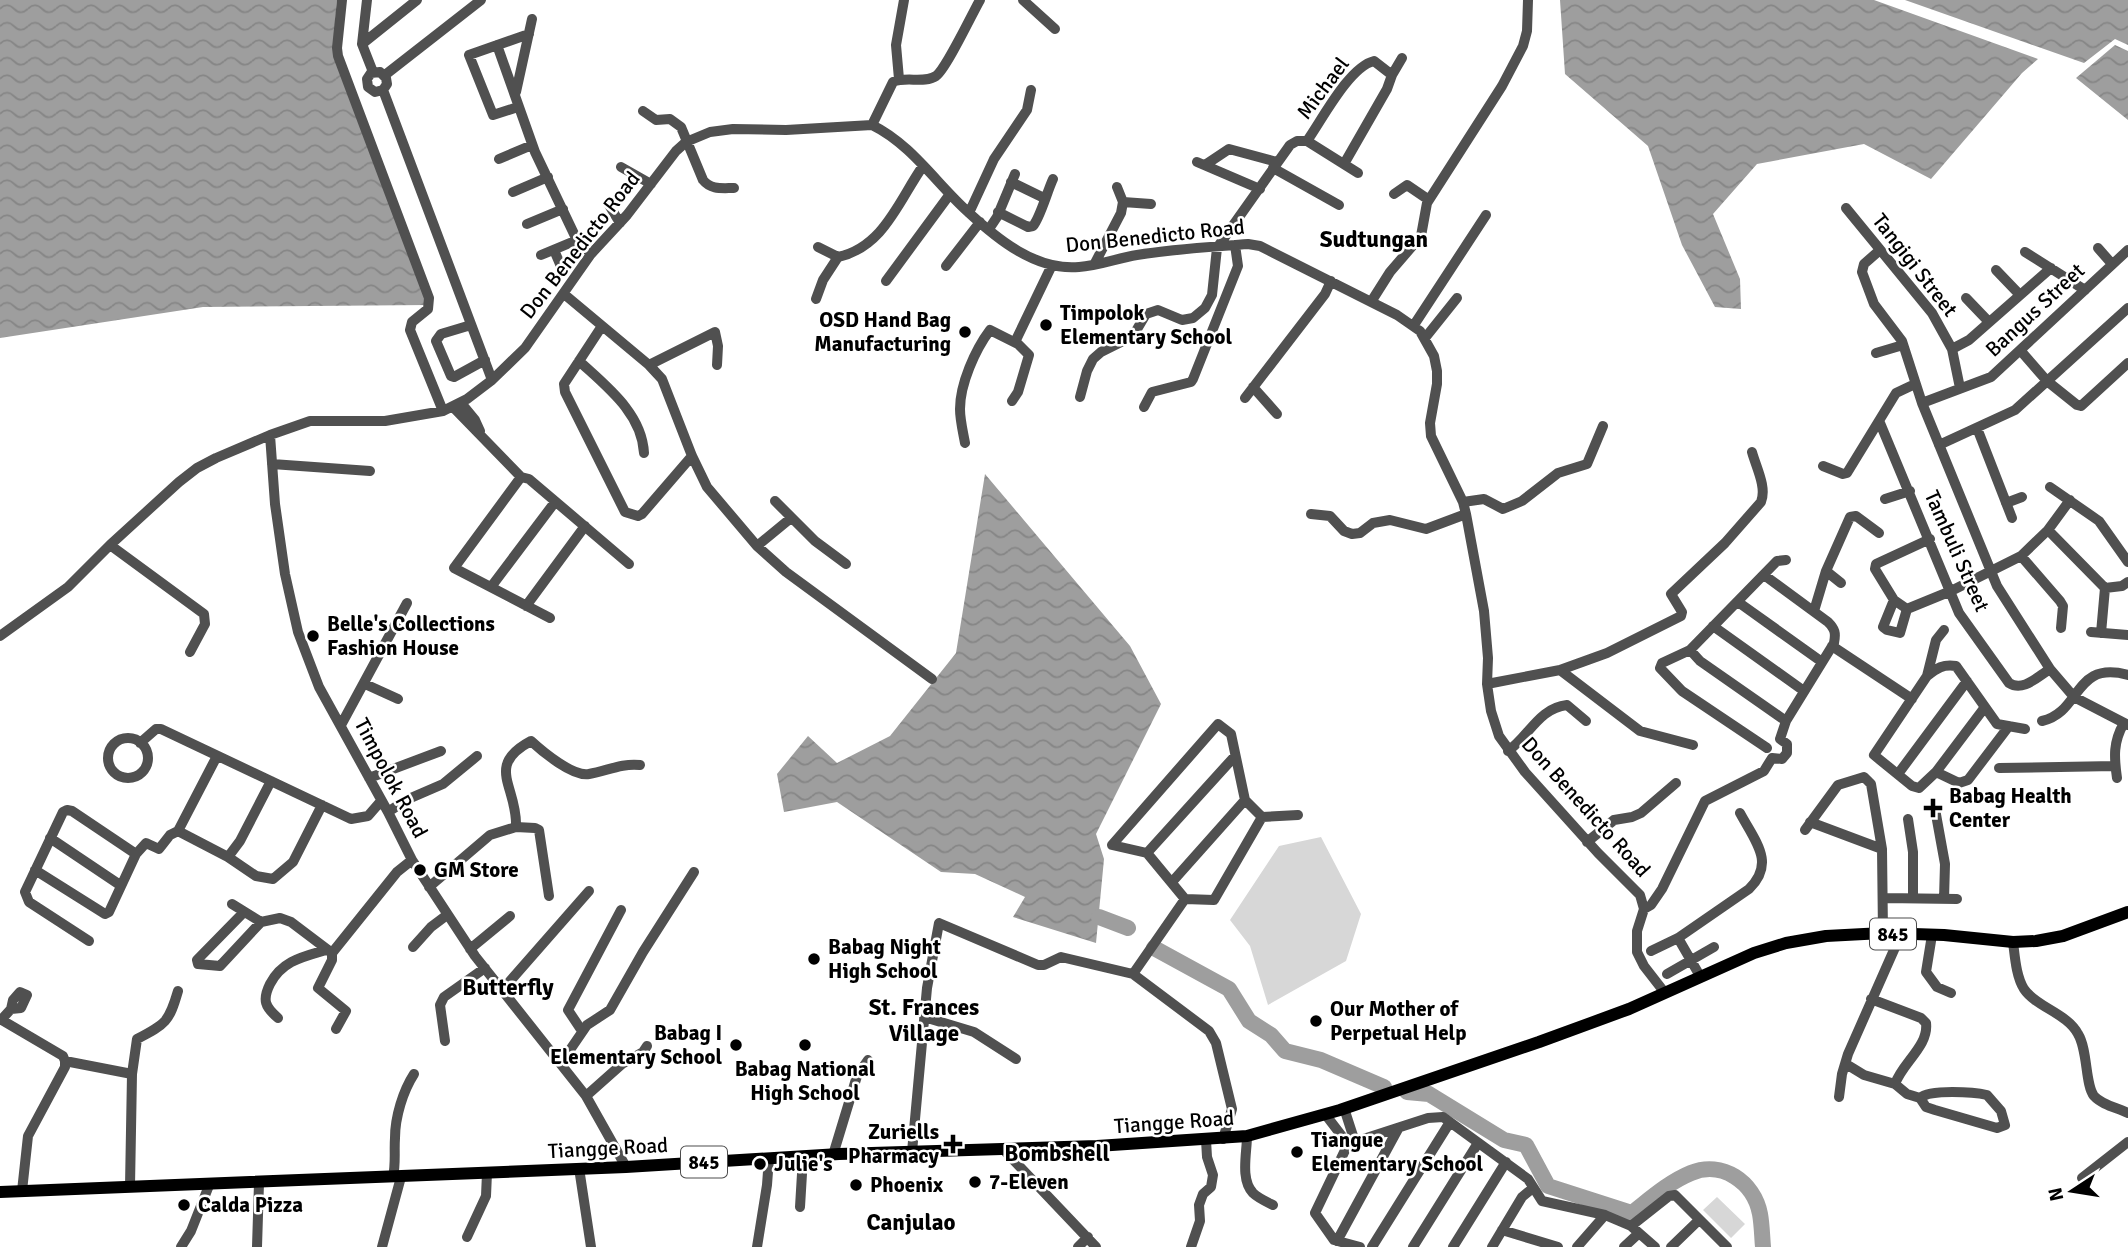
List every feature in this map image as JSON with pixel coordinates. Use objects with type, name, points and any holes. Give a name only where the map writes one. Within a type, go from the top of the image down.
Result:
[{"type":"main road","name":"845","points":[[1665,993],[1754,953],[1796,941],[1826,936],[1883,933],[2013,942],[2063,936],[2128,912]]},
{"type":"main road","name":"Tiangge Road","points":[[0,1192],[397,1177],[1223,1139],[1247,1136],[1345,1108],[1629,1009],[1665,993]]},
{"type":"street","points":[[342,0],[338,56],[429,298],[428,309],[412,322],[410,330],[452,407],[521,477],[529,479],[629,564]]},
{"type":"street","points":[[367,0],[362,44],[379,73],[387,83],[383,90],[375,92],[368,87],[367,79],[379,73],[481,0]]},
{"type":"street","points":[[362,44],[417,0]]},
{"type":"street","points":[[900,79],[896,45],[904,0]]},
{"type":"street","points":[[687,141],[710,132],[733,129],[786,130],[872,125],[890,85],[900,79],[929,79],[936,76],[980,0]]},
{"type":"street","points":[[1023,0],[1055,29]]},
{"type":"street","points":[[1371,302],[1390,272],[1421,236],[1429,200],[1502,86],[1523,46],[1527,30],[1528,0]]},
{"type":"street","points":[[516,92],[533,19]]},
{"type":"street","points":[[518,107],[488,117],[464,57],[529,34]]},
{"type":"street","points":[[497,45],[516,92],[518,107],[532,145],[577,240],[591,254]]},
{"type":"street","points":[[1344,164],[1402,58]]},
{"type":"street","name":"Michael","points":[[1302,141],[1365,63],[1374,61],[1392,75]]},
{"type":"street","points":[[383,90],[492,380]]},
{"type":"street","points":[[969,213],[994,159],[1027,110],[1031,90]]},
{"type":"street","points":[[643,111],[656,120],[670,119],[681,127],[707,185],[713,188],[734,188]]},
{"type":"street","name":"Don Benedicto Road","points":[[872,125],[883,130],[906,149],[969,213],[1011,247],[1039,262],[1079,267],[1138,255],[1235,245],[1260,246],[1413,325],[1425,338],[1434,356],[1437,371],[1430,423],[1431,436],[1466,514],[1484,611],[1487,684],[1499,736],[1508,751],[1587,842],[1640,895],[1644,909],[1637,931],[1637,951],[1644,966],[1665,993]]},
{"type":"street","name":"Don Benedicto Road","points":[[0,636],[68,587],[110,545],[197,468],[270,435],[310,421],[384,421],[452,407],[492,380],[526,348],[591,254],[687,141]]},
{"type":"street","points":[[1080,397],[1093,359],[1133,336],[1146,314],[1158,310],[1182,320],[1193,318],[1205,308],[1212,295],[1217,248],[1290,145],[1302,141],[1358,173]]},
{"type":"street","points":[[499,159],[532,145]]},
{"type":"street","points":[[1259,189],[1201,164],[1228,149],[1275,165],[1339,205]]},
{"type":"street","points":[[816,299],[823,280],[838,257],[855,252],[879,233],[923,166]]},
{"type":"street","points":[[621,167],[651,184]]},
{"type":"street","points":[[513,192],[548,177]]},
{"type":"street","points":[[946,266],[998,212],[1013,178],[1044,198]]},
{"type":"street","points":[[998,212],[1028,227],[1033,226],[1038,220],[1053,179]]},
{"type":"street","points":[[1394,194],[1407,185],[1429,200]]},
{"type":"street","points":[[1095,263],[1119,218],[1123,202],[1117,187]]},
{"type":"street","points":[[886,282],[950,194]]},
{"type":"street","points":[[1123,202],[1151,204]]},
{"type":"street","points":[[609,205],[620,223]]},
{"type":"street","name":"Tangigi Street","points":[[1846,208],[1932,313],[1951,349],[1960,388]]},
{"type":"street","points":[[527,224],[564,209]]},
{"type":"street","points":[[1413,325],[1486,215]]},
{"type":"street","points":[[541,255],[577,240]]},
{"type":"street","points":[[1144,407],[1152,392],[1191,382],[1193,379],[1238,266],[1235,245]]},
{"type":"street","points":[[818,247],[838,257]]},
{"type":"street","points":[[2098,248],[2112,264]]},
{"type":"street","points":[[554,250],[563,271]]},
{"type":"street","points":[[1880,250],[1864,264],[1862,272],[1874,304],[1903,345],[1922,403],[1997,586],[2050,669],[2074,697],[2126,724],[2116,737],[2117,778]]},
{"type":"street","name":"Bangus Street","points":[[1922,403],[1991,377],[2128,250]]},
{"type":"street","points":[[2025,252],[2085,289]]},
{"type":"street","points":[[1015,342],[1052,265]]},
{"type":"street","points":[[1951,349],[1969,340],[2051,268]]},
{"type":"street","points":[[1996,270],[2020,295]]},
{"type":"street","points":[[1245,398],[1325,294],[1331,281]]},
{"type":"street","points":[[564,294],[662,379],[707,487],[757,545],[786,572],[932,679]]},
{"type":"street","points":[[1425,338],[1457,298]]},
{"type":"street","points":[[1966,298],[1989,322]]},
{"type":"street","points":[[1939,445],[2015,410],[2128,308]]},
{"type":"street","points":[[471,325],[441,334],[436,341],[451,376],[454,377],[485,360]]},
{"type":"street","points":[[602,326],[564,384],[565,392],[625,512],[638,516],[642,514],[692,456]]},
{"type":"street","points":[[965,443],[960,408],[968,374],[980,343],[990,330],[1015,342],[1029,355],[1018,392],[1012,401]]},
{"type":"street","points":[[649,365],[715,332],[717,365]]},
{"type":"street","points":[[1876,353],[1903,345]]},
{"type":"street","points":[[2020,350],[2047,381],[2081,406],[2128,363]]},
{"type":"street","points":[[579,361],[621,400],[641,437],[644,453]]},
{"type":"street","points":[[1823,466],[1847,473],[1896,393],[1915,384]]},
{"type":"street","points":[[1253,387],[1277,414]]},
{"type":"street","name":"Tambuli Street","points":[[1880,423],[1959,613],[2009,683],[2023,686],[2050,669]]},
{"type":"street","points":[[1462,502],[1484,499],[1503,509],[1514,505],[1558,473],[1587,464],[1604,426]]},
{"type":"street","points":[[1976,428],[2012,518]]},
{"type":"street","name":"Timpolok Road","points":[[270,435],[285,574],[298,632],[315,679],[429,887],[470,949],[586,1096],[626,1167]]},
{"type":"street","points":[[1487,684],[1560,670],[1607,653],[1681,616],[1682,612],[1671,594],[1725,543],[1761,502],[1762,487],[1752,452]]},
{"type":"street","points":[[272,464],[370,471]]},
{"type":"street","points":[[521,477],[454,568],[550,618]]},
{"type":"street","points":[[2050,487],[2099,521],[2128,562]]},
{"type":"street","points":[[1885,499],[1910,491]]},
{"type":"street","points":[[2006,503],[2022,497]]},
{"type":"street","points":[[1907,609],[1951,591],[2021,556],[2048,530],[2070,500]]},
{"type":"street","points":[[775,501],[815,541],[846,564]]},
{"type":"street","points":[[491,587],[555,502]]},
{"type":"street","points":[[1311,514],[1330,516],[1344,531],[1352,534],[1360,533],[1373,523],[1390,520],[1417,529],[1426,529],[1466,514]]},
{"type":"street","points":[[1814,611],[1826,571],[1852,516],[1856,516],[1879,533]]},
{"type":"street","points":[[757,545],[791,518]]},
{"type":"street","points":[[526,606],[584,526]]},
{"type":"street","points":[[2048,530],[2105,588]]},
{"type":"street","points":[[1907,609],[1894,600],[1875,569],[1876,564],[1930,539]]},
{"type":"street","points":[[110,545],[204,614],[205,624],[190,652]]},
{"type":"street","points":[[2021,556],[2063,606],[2062,628]]},
{"type":"street","points":[[1644,909],[1651,905],[1662,888],[1699,808],[1705,802],[1764,772],[1770,753],[1770,741],[1780,739],[1787,744],[1787,753],[1782,759],[1770,753],[1682,691],[1660,668],[1662,663],[1690,650],[1777,561],[1786,560]]},
{"type":"street","points":[[1826,571],[1841,583]]},
{"type":"street","points":[[1764,575],[1814,611],[1834,629],[1836,635],[1786,721],[1780,739]]},
{"type":"street","points":[[2105,588],[2122,586],[2128,582]]},
{"type":"street","points":[[2105,588],[2096,632],[2128,635]]},
{"type":"street","points":[[1894,600],[1884,622],[1887,630],[1900,633],[1907,609]]},
{"type":"street","points":[[1738,601],[1822,662]]},
{"type":"street","points":[[341,725],[407,603]]},
{"type":"street","points":[[1713,626],[1804,691]]},
{"type":"street","points":[[1927,676],[1936,640],[1944,630]]},
{"type":"street","points":[[1832,646],[1912,699]]},
{"type":"street","points":[[1690,650],[1700,661],[1786,721]]},
{"type":"street","points":[[1985,707],[1936,772],[1919,788],[1912,786],[1874,755],[1927,676],[1938,667],[1947,665],[1956,666],[1966,681],[1985,707],[1997,724],[2025,729]]},
{"type":"street","points":[[1560,670],[1640,732],[1693,745]]},
{"type":"street","points":[[2042,722],[2055,718],[2088,678],[2098,673],[2128,675]]},
{"type":"street","points":[[1898,774],[1966,681]]},
{"type":"street","points":[[365,684],[398,699]]},
{"type":"street","points":[[1508,751],[1521,742],[1537,720],[1550,709],[1567,705],[1587,721]]},
{"type":"street","points":[[1185,899],[1147,853],[1112,845],[1214,726],[1222,726],[1231,734],[1245,800],[1262,817],[1298,815]]},
{"type":"street","points":[[1936,772],[1959,783],[1968,780],[2009,726]]},
{"type":"street","points":[[140,743],[156,729],[161,729],[351,819],[368,816],[381,801]]},
{"type":"street","points":[[516,827],[505,767],[510,755],[531,741],[567,768],[583,775],[622,765],[640,765]]},
{"type":"street","points":[[369,778],[442,751]]},
{"type":"street","points":[[35,870],[103,914],[109,912],[136,854],[146,844],[161,848],[170,835],[178,831],[217,756]]},
{"type":"street","points":[[388,812],[406,800],[443,784],[477,756]]},
{"type":"street","points":[[1147,853],[1235,756]]},
{"type":"street","points":[[1999,768],[2115,766]]},
{"type":"street","points":[[1882,849],[1808,826],[1838,785],[1864,778],[1873,787],[1882,849],[1883,933]]},
{"type":"street","points":[[228,857],[240,841],[271,781]]},
{"type":"street","points":[[1587,842],[1614,820],[1641,813],[1676,783]]},
{"type":"street","points":[[1172,882],[1245,800]]},
{"type":"street","points":[[178,831],[228,857],[256,876],[268,880],[278,877],[293,862],[322,805]]},
{"type":"street","points":[[89,941],[26,898],[24,892],[63,812],[67,810],[136,854]]},
{"type":"street","points":[[1935,810],[1945,864],[1944,899]]},
{"type":"street","points":[[1651,951],[1678,937],[1749,889],[1762,874],[1761,856],[1740,813]]},
{"type":"street","points":[[1185,899],[1214,900],[1262,817]]},
{"type":"street","points":[[1908,819],[1913,852],[1913,898]]},
{"type":"street","points":[[429,887],[490,835],[516,827],[535,828],[539,830],[549,896]]},
{"type":"street","points":[[50,838],[120,885]]},
{"type":"street","points":[[278,1018],[264,1001],[274,976],[291,961],[329,952],[397,872],[412,860]]},
{"type":"street","points":[[561,1063],[582,1031],[610,1010],[694,872]]},
{"type":"street","points":[[503,989],[589,891]]},
{"type":"street","points":[[1884,898],[1958,899]]},
{"type":"street","points":[[1133,974],[1185,899]]},
{"type":"street","points":[[232,904],[261,922],[280,919],[290,922],[329,952],[332,960],[318,988],[346,1010],[336,1029]]},
{"type":"street","points":[[582,1031],[568,1010],[621,910]]},
{"type":"street","points":[[243,912],[197,960],[198,964],[220,966],[261,922]]},
{"type":"street","points":[[413,947],[431,927],[447,915]]},
{"type":"street","points":[[470,949],[510,916]]},
{"type":"street","points":[[912,1152],[927,988],[939,923],[1038,965],[1061,957],[1133,974],[1209,1031],[1216,1043],[1232,1109],[1223,1139]]},
{"type":"street","points":[[1839,1097],[1846,1064],[1871,999],[1901,934]]},
{"type":"street","points":[[1932,935],[1925,965],[1926,972],[1937,986],[1951,993]]},
{"type":"street","points":[[1678,937],[1700,976]]},
{"type":"street","points":[[2013,942],[2019,979],[2027,993],[2065,1019],[2078,1032],[2084,1048],[2091,1092],[2097,1100],[2128,1113]]},
{"type":"street","points":[[1667,974],[1714,947]]},
{"type":"street","points":[[445,1041],[440,1004],[444,997],[485,968]]},
{"type":"street","points":[[130,1186],[132,1074],[137,1039],[171,1016],[178,991]]},
{"type":"street","points":[[1871,999],[1921,1018],[1926,1023],[1926,1036],[1898,1075],[1895,1084]]},
{"type":"street","points":[[11,1009],[1,1020],[63,1056],[65,1061],[65,1067],[28,1136],[22,1191]]},
{"type":"street","points":[[924,1017],[974,1032],[1016,1059]]},
{"type":"street","points":[[586,1096],[622,1064],[643,1052],[647,1046]]},
{"type":"street","points":[[833,1155],[857,1076],[868,1060]]},
{"type":"street","points":[[65,1061],[132,1074]]},
{"type":"street","points":[[1846,1064],[1864,1075],[1895,1084],[1906,1094],[1920,1098],[1926,1107],[1997,1128],[2005,1125],[2001,1111],[1987,1096],[1961,1092],[1926,1093],[1920,1098]]},
{"type":"street","points":[[382,1247],[397,1177],[395,1133],[403,1090],[414,1073]]},
{"type":"street","points":[[1345,1108],[1352,1143],[1315,1213],[1336,1240],[1360,1247]]},
{"type":"street","points":[[1325,1114],[1352,1143]]},
{"type":"street","points":[[1352,1143],[1428,1118],[1447,1120],[1528,1178],[1542,1201],[1605,1215],[1635,1229],[1655,1247]]},
{"type":"street","points":[[1372,1247],[1447,1120]]},
{"type":"street","points":[[1336,1240],[1398,1129]]},
{"type":"street","points":[[1247,1136],[1247,1181],[1253,1193],[1273,1205]]},
{"type":"street","points":[[1191,1247],[1199,1221],[1199,1205],[1203,1194],[1211,1187],[1213,1175],[1207,1157],[1206,1140]]},
{"type":"street","points":[[2081,1178],[2128,1142]]},
{"type":"street","points":[[1413,1247],[1478,1143]]},
{"type":"street","points":[[1003,1149],[1096,1247]]},
{"type":"street","points":[[800,1207],[803,1157]]},
{"type":"street","points":[[757,1247],[767,1185],[768,1158]]},
{"type":"street","points":[[1453,1247],[1506,1162]]},
{"type":"street","points":[[579,1168],[591,1247]]},
{"type":"street","points":[[467,1237],[486,1196],[486,1173]]},
{"type":"street","points":[[257,1247],[259,1182]]},
{"type":"street","points":[[181,1247],[191,1231],[210,1183]]},
{"type":"street","points":[[1492,1247],[1522,1197],[1533,1188]]},
{"type":"street","points":[[1624,1247],[1635,1229],[1672,1195],[1723,1246]]},
{"type":"street","points":[[1577,1247],[1605,1215]]},
{"type":"street","points":[[1671,1247],[1699,1220]]},
{"type":"street","points":[[1502,1230],[1558,1247]]},
{"type":"street","points":[[1078,1247],[1088,1237]]},
{"type":"shaded area","points":[[1321,837],[1361,914],[1346,961],[1268,1005],[1250,946],[1230,920],[1279,846]]},
{"type":"shaded area","points":[[1717,1197],[1745,1224],[1731,1238],[1703,1210]]},
{"type":"water","points":[[0,0],[337,0],[333,49],[428,305],[203,307],[0,338]]},
{"type":"water","points":[[1560,0],[1874,0],[2038,59],[2022,73],[1931,179],[1864,144],[1757,164],[1713,214],[1740,279],[1741,309],[1715,307],[1682,245],[1648,146],[1565,74]]},
{"type":"water","points":[[1905,0],[2128,0],[2128,45],[2115,39],[2084,63]]},
{"type":"water","points":[[2115,45],[2128,51],[2128,120],[2076,78]]},
{"type":"water","points":[[985,474],[1130,646],[1161,704],[1096,834],[1104,859],[1096,943],[1013,917],[1025,897],[975,874],[941,872],[837,802],[784,812],[777,774],[808,736],[837,763],[890,736],[956,653]]},
{"type":"waterway","points":[[1099,917],[1128,928]]},
{"type":"waterway","points":[[1154,948],[1229,989],[1249,1021],[1271,1035],[1285,1051],[1321,1060],[1384,1087]]},
{"type":"waterway","points":[[1407,1092],[1429,1094],[1504,1140],[1526,1145],[1548,1186],[1632,1213],[1667,1186],[1691,1173],[1714,1169],[1725,1172],[1744,1184],[1757,1203],[1763,1247]]},
{"type":"place","name":"Timpolok Elementary School","points":[[1046,325]]},
{"type":"place","name":"OSD Hand Bag Manufacturing","points":[[965,332]]},
{"type":"place","name":"Belle's Collections Fashion House","points":[[313,636]]},
{"type":"place","name":"Babag Health Center","points":[[1933,808]]},
{"type":"place","name":"GM Store","points":[[420,870]]},
{"type":"place","name":"Babag Night High School","points":[[814,959]]},
{"type":"place","name":"Our Mother of Perpetual Help","points":[[1316,1021]]},
{"type":"place","name":"Babag I Elementary School","points":[[736,1045]]},
{"type":"place","name":"Babag National High School","points":[[805,1045]]},
{"type":"place","name":"Zuriells Pharmacy","points":[[953,1144]]},
{"type":"place","name":"Tiangue Elementary School","points":[[1297,1152]]},
{"type":"place","name":"Julie's","points":[[760,1164]]},
{"type":"place","name":"7-Eleven","points":[[975,1182]]},
{"type":"place","name":"Phoenix","points":[[856,1185]]},
{"type":"place","name":"Calda Pizza","points":[[184,1205]]},
{"type":"district","name":"Sudtungan","points":[[1374,239]]},
{"type":"district","name":"Butterfly","points":[[508,987]]},
{"type":"district","name":"St. Frances Village","points":[[924,1020]]},
{"type":"district","name":"Bombshell","points":[[1057,1153]]},
{"type":"district","name":"Canjulao","points":[[911,1222]]}]
